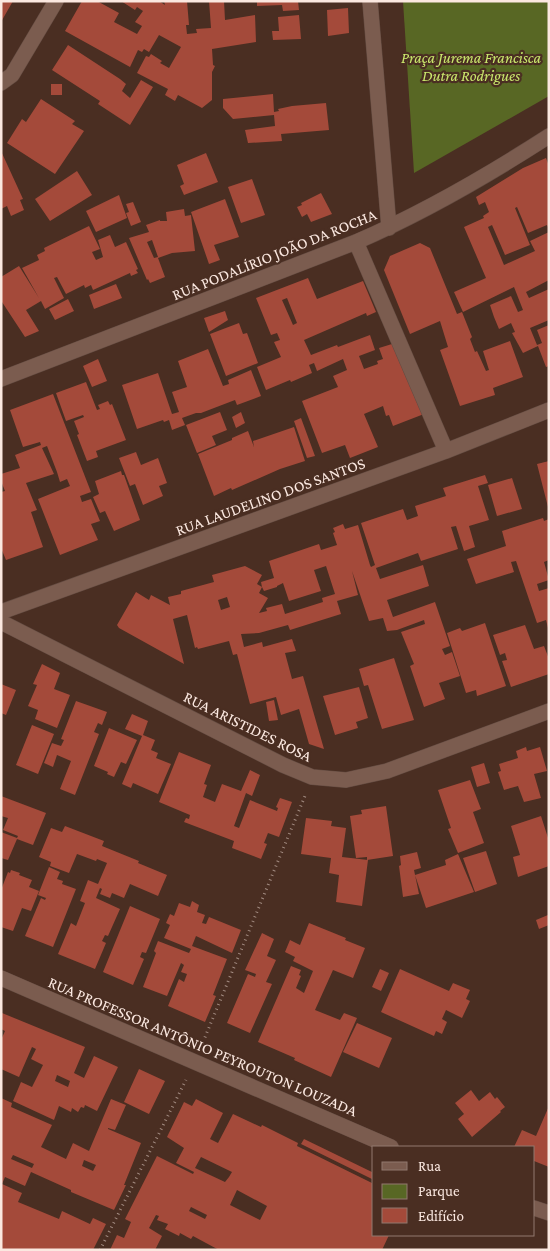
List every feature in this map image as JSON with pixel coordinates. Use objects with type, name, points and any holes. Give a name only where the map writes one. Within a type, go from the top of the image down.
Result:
[{"type":"street","points":[[1,83],[12,75],[56,1]]},
{"type":"street","points":[[370,1],[389,228]]},
{"type":"street","name":"RUA PODALÍRIO JOÃO DA ROCHA","points":[[1,380],[389,228],[500,168],[549,136]]},
{"type":"street","points":[[356,242],[446,451]]},
{"type":"street","name":"RUA LAUDELINO DOS SANTOS","points":[[1,612],[446,451],[549,410]]},
{"type":"street","name":"RUA ARISTIDES ROSA","points":[[1,622],[283,765],[312,777],[346,780],[387,771],[549,711]]},
{"type":"street","name":"RUA PROFESSOR ANTÔNIO PEYROUTON LOUZADA","points":[[1,978],[389,1146]]},
{"type":"street","points":[[535,1208],[549,1213]]},
{"type":"path","points":[[274,871],[312,777]]},
{"type":"green space","name":"Praça Jurema Francisca Dutra Rodrigues","points":[[403,1],[549,1],[549,96],[414,173]]},
{"type":"building","points":[[1,1],[13,1],[1,22]]},
{"type":"building","points":[[82,1],[97,1],[119,13],[114,22],[137,34],[142,26],[135,22],[143,11],[137,7],[135,10],[121,1],[159,1],[165,5],[164,1],[187,1],[189,25],[186,25],[187,34],[197,33],[196,29],[211,28],[209,1],[224,1],[225,20],[255,15],[256,42],[212,49],[213,65],[215,66],[212,72],[212,100],[202,108],[178,95],[175,101],[165,95],[168,89],[137,73],[146,56],[149,57],[151,54],[162,61],[160,63],[169,68],[181,47],[159,35],[149,52],[144,49],[142,52],[138,50],[130,67],[65,31]]},
{"type":"building","points":[[257,1],[298,1],[299,10],[283,11],[282,5],[257,6]]},
{"type":"building","points":[[348,8],[349,33],[328,36],[327,10]]},
{"type":"building","points":[[299,15],[301,39],[273,40],[272,31],[279,31],[278,17]]},
{"type":"building","points":[[68,45],[126,84],[122,91],[130,98],[141,80],[153,87],[130,125],[98,104],[100,101],[52,70]]},
{"type":"building","points":[[51,84],[62,84],[62,95],[51,95]]},
{"type":"building","points":[[273,94],[274,112],[279,111],[278,109],[292,106],[326,103],[329,130],[281,134],[282,141],[248,143],[245,130],[275,126],[274,115],[233,119],[223,108],[223,99]]},
{"type":"building","points":[[41,99],[75,121],[72,124],[84,131],[55,174],[7,143],[22,119],[26,122]]},
{"type":"building","points":[[1,151],[23,199],[20,200],[24,210],[11,216],[7,206],[1,209]]},
{"type":"building","points":[[206,153],[218,182],[184,195],[180,186],[184,184],[177,165]]},
{"type":"building","points":[[546,158],[549,166],[549,229],[547,225],[528,233],[517,207],[515,208],[530,245],[505,255],[492,225],[488,227],[504,265],[535,251],[530,241],[549,232],[549,280],[526,292],[529,298],[549,289],[549,320],[530,328],[537,345],[542,343],[537,330],[549,325],[549,366],[546,367],[538,346],[523,353],[512,333],[515,332],[511,323],[499,329],[494,317],[490,305],[511,296],[518,312],[523,310],[514,287],[463,312],[454,292],[486,278],[464,227],[484,218],[483,216],[489,212],[485,202],[479,205],[476,197],[523,168]]},
{"type":"building","points":[[77,171],[92,195],[50,221],[35,199]]},
{"type":"building","points":[[252,179],[265,215],[241,223],[228,187]]},
{"type":"building","points":[[321,193],[332,214],[311,222],[307,214],[302,217],[297,207]]},
{"type":"building","points":[[119,195],[127,218],[96,232],[86,211]]},
{"type":"building","points":[[225,199],[239,237],[214,245],[220,260],[209,264],[191,212]]},
{"type":"building","points":[[133,202],[141,222],[131,226],[126,213],[129,212],[126,204]]},
{"type":"building","points":[[184,209],[185,216],[191,215],[195,251],[172,253],[158,258],[165,277],[150,283],[129,238],[149,232],[146,225],[160,220],[167,221],[166,212]],"holes":[[[152,240],[158,257],[154,258],[147,242]]]},
{"type":"building","points":[[89,226],[100,249],[92,252],[96,260],[103,257],[98,240],[110,235],[115,247],[126,242],[138,273],[131,276],[130,273],[93,290],[91,285],[85,288],[84,285],[66,294],[57,277],[54,278],[64,298],[45,309],[41,301],[26,310],[39,331],[25,337],[1,303],[1,277],[19,266],[39,298],[22,268],[39,260],[37,255],[45,251],[44,248]]},
{"type":"building","points":[[420,243],[430,248],[457,314],[462,312],[472,337],[470,339],[475,352],[477,351],[486,371],[489,370],[483,351],[510,341],[523,377],[493,388],[495,395],[460,406],[440,350],[448,347],[440,321],[410,334],[384,270],[390,256]]},
{"type":"building","points":[[308,278],[317,299],[363,281],[376,312],[367,316],[366,313],[304,340],[311,355],[370,335],[375,350],[359,356],[364,369],[378,364],[377,361],[383,359],[379,348],[392,344],[424,414],[393,426],[389,415],[386,416],[383,406],[364,414],[378,447],[350,458],[345,445],[322,453],[302,401],[338,387],[333,376],[347,370],[343,359],[317,371],[314,363],[309,365],[312,373],[266,390],[257,367],[281,357],[274,342],[280,340],[277,333],[271,335],[256,298]],"holes":[[[287,298],[297,323],[293,325],[282,300]]]},
{"type":"building","points":[[116,284],[122,298],[94,309],[89,295]]},
{"type":"building","points":[[68,299],[74,311],[55,320],[49,309]]},
{"type":"building","points":[[225,311],[228,320],[209,332],[204,318]]},
{"type":"building","points":[[239,323],[243,334],[247,333],[258,363],[226,376],[210,334]]},
{"type":"building","points":[[208,349],[223,386],[229,384],[228,380],[251,370],[261,396],[237,405],[235,400],[182,418],[185,425],[172,430],[169,420],[164,422],[163,420],[137,429],[122,385],[158,373],[172,414],[179,412],[172,392],[187,387],[178,361]]},
{"type":"building","points":[[98,359],[107,381],[92,387],[83,366]]},
{"type":"building","points":[[86,382],[97,410],[100,409],[98,405],[108,401],[110,405],[112,404],[126,440],[96,451],[98,457],[87,461],[74,421],[84,417],[83,415],[66,421],[56,393]]},
{"type":"building","points":[[53,394],[91,492],[80,496],[82,502],[91,499],[100,521],[91,524],[98,540],[60,555],[38,499],[70,486],[67,479],[60,482],[47,446],[42,448],[54,474],[26,483],[37,510],[31,512],[43,547],[6,560],[1,548],[1,492],[5,491],[1,481],[1,474],[20,468],[15,455],[41,445],[40,442],[23,447],[10,410]]},
{"type":"building","points":[[220,412],[227,430],[212,436],[216,445],[197,453],[186,425]]},
{"type":"building","points":[[241,412],[245,423],[236,428],[232,417]]},
{"type":"building","points":[[301,418],[315,456],[307,458],[294,421]]},
{"type":"building","points":[[294,427],[305,461],[280,469],[214,496],[198,454],[248,431],[254,447],[253,441]]},
{"type":"building","points":[[136,452],[141,465],[158,458],[167,483],[159,486],[163,496],[143,505],[135,484],[130,486],[119,458]]},
{"type":"building","points":[[549,461],[549,507],[548,507],[537,464]]},
{"type":"building","points":[[121,471],[140,520],[114,531],[105,511],[100,513],[93,497],[99,494],[95,481]]},
{"type":"building","points":[[485,475],[488,483],[478,486],[489,520],[469,526],[475,547],[464,551],[456,526],[451,527],[458,549],[421,561],[418,553],[376,568],[380,579],[423,565],[429,586],[387,600],[393,617],[435,602],[450,646],[442,649],[445,655],[452,652],[460,676],[439,683],[445,699],[424,707],[410,666],[414,664],[401,632],[425,624],[424,620],[397,630],[387,631],[383,618],[369,621],[352,571],[358,595],[337,601],[341,614],[290,630],[288,625],[259,633],[241,634],[244,647],[262,642],[263,647],[292,639],[296,651],[285,653],[292,679],[303,676],[324,749],[309,744],[299,709],[281,715],[276,697],[250,704],[237,654],[233,655],[229,641],[198,649],[197,647],[195,648],[187,615],[173,619],[184,664],[119,628],[117,625],[136,592],[149,600],[151,595],[170,605],[168,597],[181,594],[181,591],[214,582],[212,575],[245,566],[262,575],[257,584],[262,587],[261,582],[274,578],[269,561],[319,544],[321,550],[337,545],[333,528],[343,524],[345,529],[358,525],[371,567],[375,565],[361,523],[403,509],[407,520],[418,516],[415,506],[446,496],[443,488]],"holes":[[[326,566],[335,594],[322,598],[323,602],[285,614],[282,604],[266,608],[267,611],[259,613],[268,598],[259,593],[262,587],[264,591],[283,583],[289,601],[321,591],[314,570]],[[227,597],[230,607],[221,610],[218,600]]]},
{"type":"building","points":[[512,478],[522,509],[497,516],[488,485]]},
{"type":"building","points":[[543,518],[544,521],[549,519],[549,560],[544,562],[549,580],[537,584],[539,591],[549,588],[548,628],[546,620],[537,623],[516,561],[511,562],[514,572],[476,584],[467,559],[506,546],[502,531]]},
{"type":"building","points":[[485,623],[506,686],[477,696],[476,690],[466,693],[447,633],[460,628],[462,631]]},
{"type":"building","points":[[525,625],[534,649],[544,646],[549,659],[549,674],[511,687],[502,661],[507,660],[505,653],[500,655],[493,635]]},
{"type":"building","points":[[394,658],[414,720],[382,729],[368,685],[364,686],[359,669]]},
{"type":"building","points":[[42,664],[60,673],[54,689],[70,695],[57,728],[35,719],[38,710],[28,706],[37,685],[33,684]]},
{"type":"building","points":[[1,684],[16,690],[6,715],[1,713]]},
{"type":"building","points":[[359,687],[368,718],[356,722],[358,728],[335,735],[323,696]]},
{"type":"building","points":[[274,700],[278,720],[269,721],[266,702]]},
{"type":"building","points":[[76,701],[107,712],[102,725],[98,723],[94,732],[99,734],[75,795],[60,789],[71,761],[57,755],[53,767],[44,763],[52,743],[61,746],[64,740],[61,739]]},
{"type":"building","points":[[132,714],[148,721],[143,735],[155,740],[151,750],[158,753],[156,758],[171,764],[158,794],[133,783],[131,788],[122,784],[142,736],[125,729]]},
{"type":"building","points":[[32,725],[54,734],[38,774],[16,765]]},
{"type":"building","points":[[109,728],[137,740],[126,764],[121,762],[114,777],[94,766]]},
{"type":"building","points":[[526,747],[527,751],[540,747],[547,771],[534,774],[541,798],[524,802],[518,786],[504,790],[498,772],[501,771],[499,764],[518,758],[516,751]]},
{"type":"building","points":[[179,752],[211,765],[204,784],[207,785],[203,797],[215,802],[222,784],[241,791],[250,770],[260,775],[252,796],[246,793],[234,826],[239,828],[250,800],[277,811],[278,808],[276,807],[280,798],[292,802],[279,837],[268,833],[264,843],[267,844],[261,859],[232,848],[234,841],[184,822],[186,818],[189,819],[190,815],[159,802]]},
{"type":"building","points":[[484,763],[490,783],[477,787],[471,767]]},
{"type":"building","points":[[470,780],[481,809],[473,812],[484,843],[458,853],[448,829],[451,828],[438,790]]},
{"type":"building","points":[[1,796],[46,813],[33,845],[17,839],[8,860],[1,858],[1,832],[17,838],[18,836],[3,830],[8,818],[1,816]]},
{"type":"building","points":[[386,806],[393,856],[367,860],[367,857],[356,858],[350,816],[362,814],[361,810]]},
{"type":"building","points":[[541,816],[549,841],[549,866],[518,877],[513,857],[520,855],[511,826]]},
{"type":"building","points":[[306,818],[332,821],[331,826],[346,828],[342,857],[368,860],[362,906],[336,902],[339,875],[329,873],[331,858],[301,854]]},
{"type":"building","points":[[65,826],[104,841],[102,846],[167,875],[158,896],[130,884],[124,898],[112,893],[110,898],[100,894],[102,889],[100,888],[96,898],[120,909],[108,936],[105,935],[102,941],[106,943],[95,969],[58,954],[71,923],[76,926],[85,903],[80,901],[88,880],[98,884],[107,863],[77,854],[69,873],[50,866],[51,862],[39,857],[51,828],[62,832]]},
{"type":"building","points":[[486,851],[497,884],[475,892],[463,858]]},
{"type":"building","points":[[417,852],[421,868],[414,870],[419,894],[403,897],[399,866],[401,865],[400,856]]},
{"type":"building","points":[[458,854],[474,892],[426,908],[415,875],[446,865],[445,860]]},
{"type":"building","points":[[49,867],[60,872],[57,879],[63,881],[62,884],[76,889],[53,947],[25,936],[41,898],[45,900],[46,898],[38,895]]},
{"type":"building","points":[[11,870],[32,880],[29,887],[39,891],[31,911],[22,908],[13,931],[1,927],[1,890],[8,872],[10,873]]},
{"type":"building","points":[[192,901],[199,905],[197,912],[205,915],[202,923],[206,924],[209,917],[241,930],[232,953],[196,936],[192,946],[227,959],[213,995],[216,996],[205,1022],[168,1006],[179,979],[184,982],[187,974],[181,972],[184,965],[181,963],[167,996],[143,987],[156,953],[154,951],[158,941],[189,953],[191,949],[164,938],[170,925],[166,923],[170,914],[174,916],[179,903],[190,907]]},
{"type":"building","points":[[130,906],[160,919],[146,953],[142,952],[140,957],[144,959],[133,985],[103,972]]},
{"type":"building","points":[[548,915],[549,925],[539,929],[536,920]]},
{"type":"building","points":[[309,923],[365,948],[353,978],[333,970],[315,1010],[340,1020],[344,1013],[357,1018],[331,1077],[294,1060],[295,1058],[258,1042],[291,966],[301,970],[299,975],[301,976],[296,988],[304,993],[313,971],[293,961],[295,957],[285,952],[290,940],[300,945]]},
{"type":"building","points":[[262,933],[274,939],[267,956],[276,960],[266,982],[272,984],[250,1033],[227,1023],[248,974],[255,977],[256,974],[245,970]]},
{"type":"building","points":[[380,969],[389,973],[381,991],[372,987]]},
{"type":"building","points":[[400,969],[449,991],[453,983],[470,990],[466,999],[470,1001],[462,1018],[446,1010],[442,1019],[447,1022],[442,1034],[436,1031],[434,1036],[381,1012]]},
{"type":"building","points":[[2,1013],[85,1047],[74,1073],[84,1078],[94,1056],[118,1067],[97,1111],[85,1105],[78,1112],[72,1108],[71,1112],[59,1106],[54,1120],[13,1101],[21,1082],[32,1087],[43,1065],[31,1059],[36,1049],[32,1047],[19,1077],[1,1069],[1,1040],[5,1031],[1,1029]],"holes":[[[57,1075],[70,1081],[68,1087],[55,1081]]]},
{"type":"building","points":[[357,1023],[392,1038],[379,1068],[343,1052]]},
{"type":"building","points":[[139,1069],[165,1081],[149,1114],[124,1102]]},
{"type":"building","points":[[471,1090],[479,1101],[490,1092],[505,1107],[472,1137],[458,1119],[464,1114],[455,1103]]},
{"type":"building","points":[[1,1098],[12,1103],[11,1107],[52,1125],[41,1147],[66,1159],[73,1143],[89,1151],[111,1099],[126,1105],[115,1130],[108,1129],[141,1143],[124,1185],[126,1185],[114,1210],[71,1192],[71,1190],[31,1172],[25,1186],[5,1177],[2,1184],[22,1193],[18,1202],[59,1219],[62,1211],[90,1224],[93,1218],[106,1224],[93,1250],[5,1250],[1,1248]],"holes":[[[13,1155],[34,1164],[32,1168],[11,1159]],[[84,1160],[96,1165],[93,1171],[82,1166]]]},
{"type":"building","points":[[196,1099],[223,1113],[210,1139],[218,1143],[233,1114],[261,1127],[262,1125],[298,1143],[297,1146],[372,1183],[372,1236],[389,1236],[382,1250],[219,1250],[193,1236],[191,1239],[180,1233],[179,1236],[165,1229],[168,1224],[157,1220],[159,1216],[156,1215],[149,1228],[162,1236],[155,1250],[110,1250],[117,1235],[124,1238],[131,1222],[125,1219],[157,1156],[193,1174],[194,1172],[176,1163],[184,1148],[167,1137],[184,1102],[192,1106]],"holes":[[[201,1157],[232,1172],[225,1182],[195,1168]],[[237,1190],[267,1206],[260,1220],[230,1205]],[[191,1207],[207,1215],[205,1219],[189,1211]]]},
{"type":"building","points":[[549,1106],[549,1167],[535,1161],[535,1146],[514,1146],[522,1130],[536,1136]]},
{"type":"building","points":[[304,1139],[372,1172],[372,1179],[301,1144]]}]
